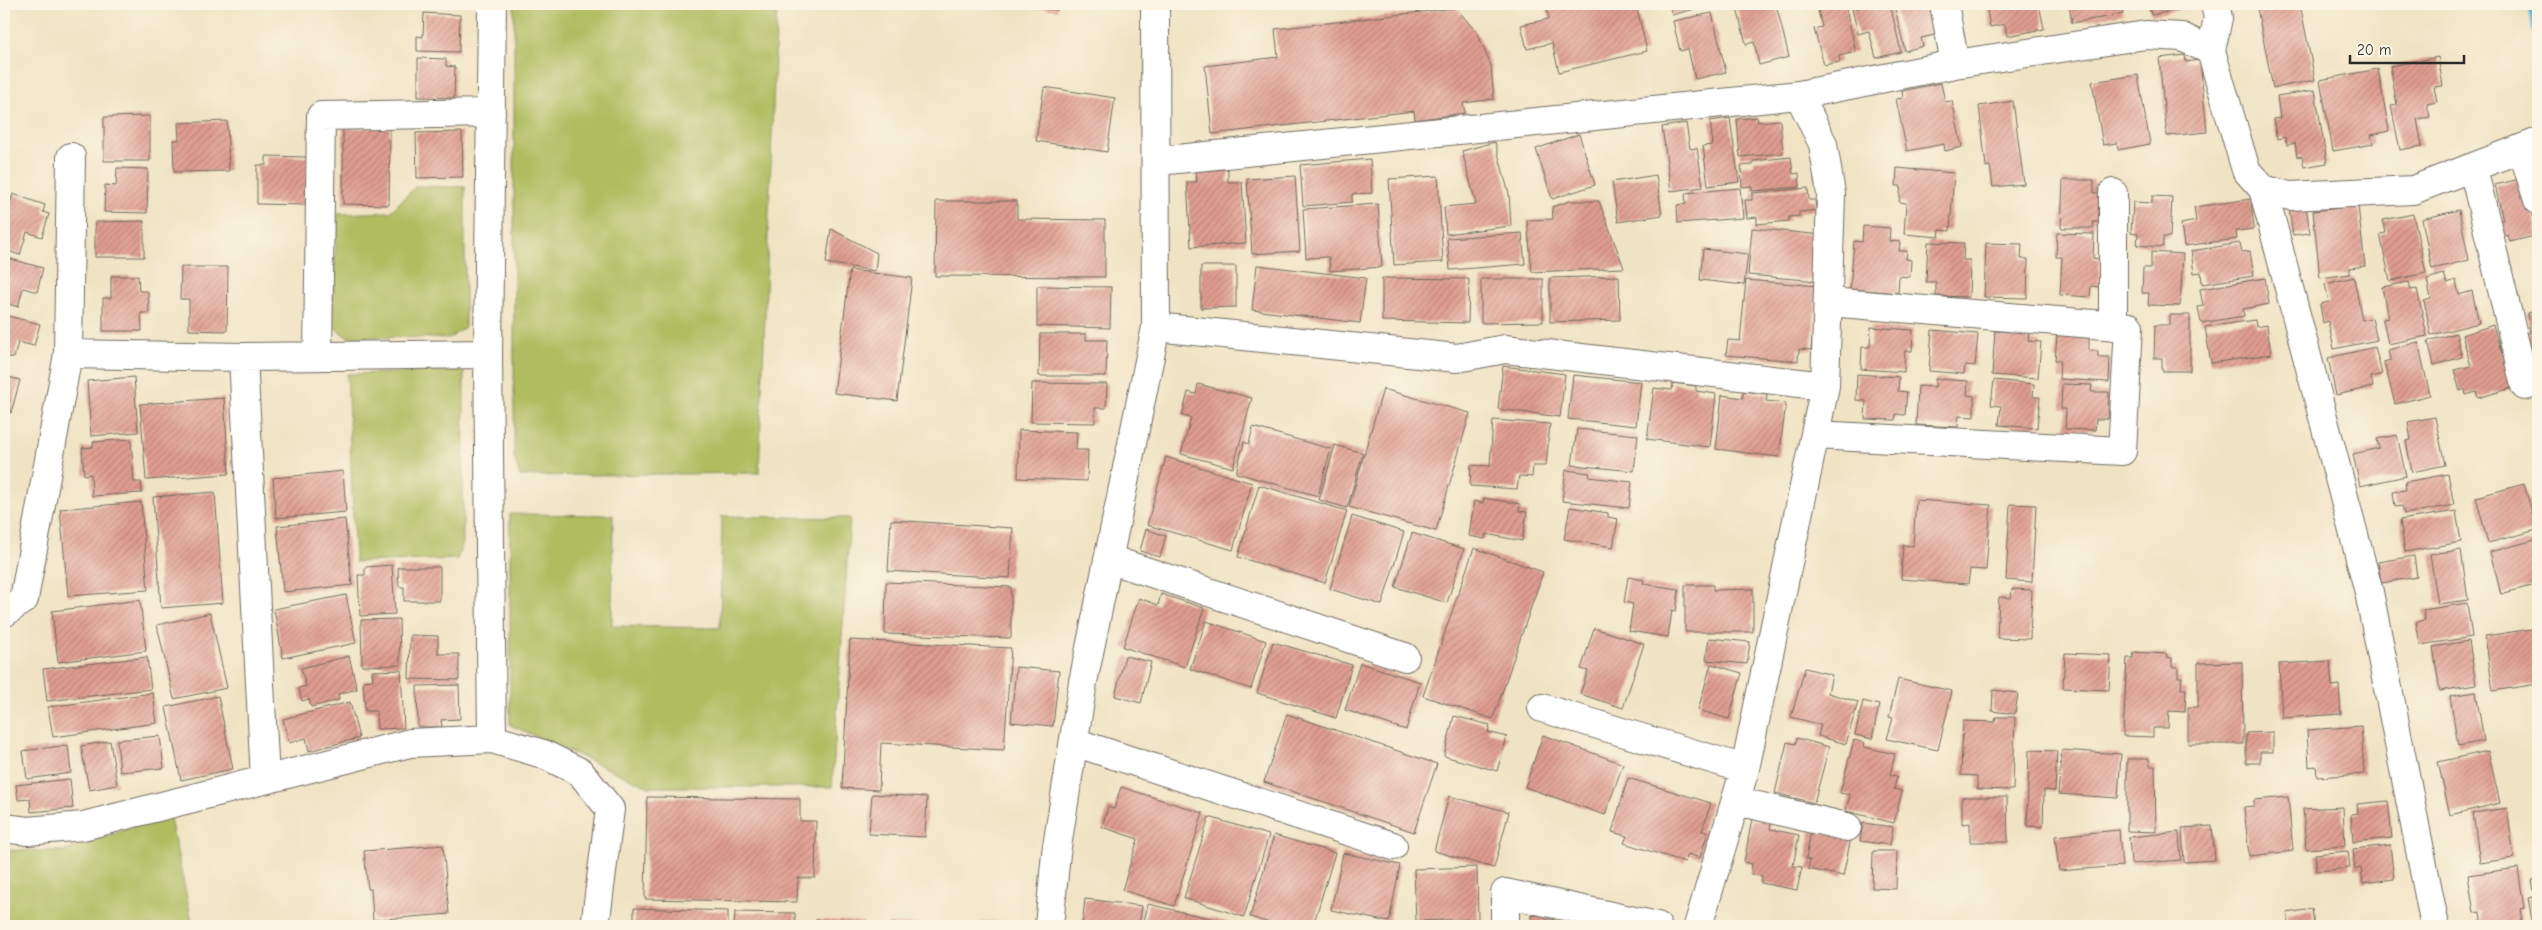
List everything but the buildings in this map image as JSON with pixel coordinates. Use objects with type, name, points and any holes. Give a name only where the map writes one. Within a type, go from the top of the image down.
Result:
[{"type":"street","points":[[492,4],[488,354],[492,739]]},
{"type":"street","points":[[1049,926],[1056,853],[1083,682],[1156,327],[1158,161],[1156,4]]},
{"type":"street","points":[[1944,4],[1955,64]]},
{"type":"street","points":[[2215,4],[2218,18],[2211,51],[2246,170],[2263,189],[2369,592],[2435,926]]},
{"type":"street","points":[[1158,161],[1799,95],[1955,64],[2146,35],[2182,37],[2211,51]]},
{"type":"street","points":[[1698,926],[1738,801],[1746,769],[1826,386],[1831,194],[1823,144],[1799,95]]},
{"type":"street","points":[[318,356],[321,116],[491,113]]},
{"type":"street","points":[[2263,189],[2290,196],[2414,190],[2530,146],[2538,200]]},
{"type":"street","points":[[4,613],[24,599],[68,354],[70,157]]},
{"type":"street","points":[[2473,168],[2525,386]]},
{"type":"street","points":[[2113,193],[2114,326]]},
{"type":"street","points":[[1815,436],[2122,451],[2129,327],[1829,302]]},
{"type":"street","points":[[1156,327],[1457,358],[1505,349],[1826,386]]},
{"type":"street","points":[[68,354],[243,357],[488,354]]},
{"type":"street","points":[[243,357],[265,779]]},
{"type":"street","points":[[1108,559],[1405,657]]},
{"type":"street","points":[[1542,708],[1746,769]]},
{"type":"street","points":[[4,828],[28,832],[83,826],[410,742],[492,739],[543,754],[580,772],[610,809],[596,926]]},
{"type":"street","points":[[1074,742],[1393,846]]},
{"type":"street","points":[[1738,801],[1847,827]]},
{"type":"street","points":[[1505,926],[1505,893],[1657,926]]},
{"type":"green space","points":[[514,4],[777,4],[759,473],[520,476],[514,456]]},
{"type":"green space","points":[[416,186],[465,187],[465,327],[450,338],[347,337],[331,325],[338,214],[390,212]]},
{"type":"green space","points":[[464,371],[463,543],[457,559],[355,562],[347,374]]},
{"type":"green space","points":[[510,514],[613,515],[612,626],[720,628],[722,516],[850,518],[832,787],[649,787],[510,725]]},
{"type":"green space","points":[[169,814],[193,926],[4,926],[4,850],[66,851]]},
{"type":"waterway","points":[[2532,4],[2538,31]]}]
